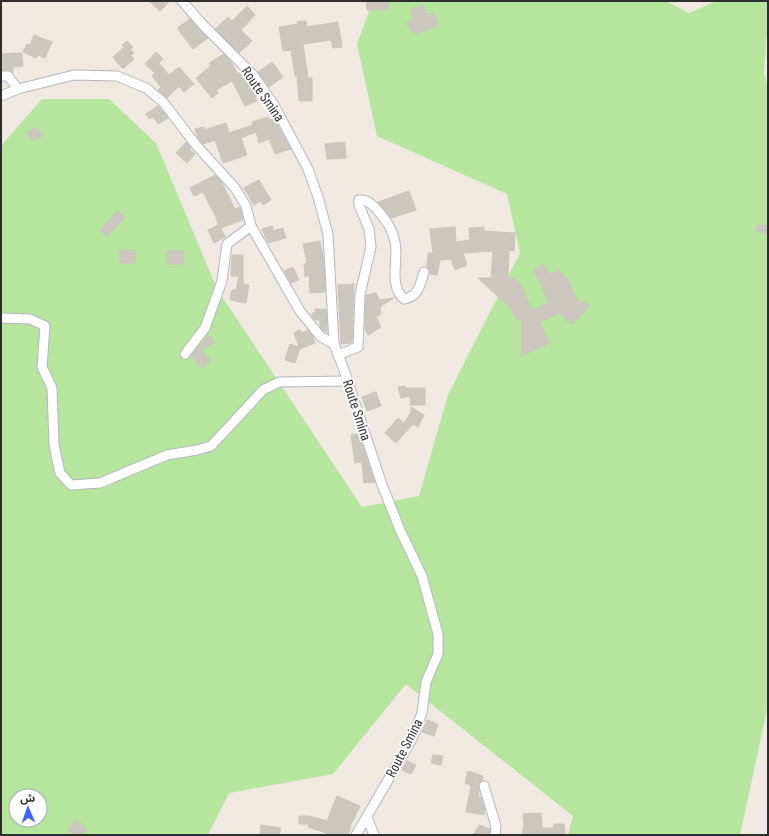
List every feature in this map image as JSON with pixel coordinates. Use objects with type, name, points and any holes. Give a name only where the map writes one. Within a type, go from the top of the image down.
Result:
[{"type":"street","name":"Route Smina","points":[[182,1],[204,26],[254,76],[274,105],[308,169],[318,197],[328,234],[334,344],[348,380],[381,482],[400,530],[422,576],[438,634],[438,654],[426,682],[422,713],[412,739],[356,835]]},
{"type":"street","points":[[1,96],[18,89],[74,75],[117,76],[146,88],[163,102],[196,145],[235,188],[246,206],[251,226],[300,311],[320,336],[334,344]]},
{"type":"street","points":[[1,76],[8,76],[18,89]]},
{"type":"street","points":[[338,355],[358,347],[360,294],[371,247],[369,229],[359,205],[359,200],[364,200],[375,206],[391,227],[396,243],[395,280],[398,293],[404,299],[411,297],[418,290],[424,272]]},
{"type":"street","points":[[185,354],[205,328],[222,281],[227,244],[251,226]]},
{"type":"street","points":[[1,318],[30,319],[45,326],[42,367],[52,388],[54,446],[60,474],[71,485],[100,483],[167,455],[211,446],[263,390],[279,382],[348,380]]},
{"type":"street","points":[[484,786],[496,826],[494,835]]},
{"type":"street","points":[[367,817],[374,835]]},
{"type":"green space","points":[[373,1],[666,1],[689,13],[716,1],[768,1],[764,72],[768,88],[768,705],[740,835],[568,835],[573,816],[406,684],[333,774],[229,793],[208,835],[1,835],[1,146],[42,99],[109,99],[156,143],[217,289],[362,507],[419,496],[448,395],[520,253],[507,194],[377,136],[357,44]]},
{"type":"building","points":[[149,1],[170,1],[160,11]]},
{"type":"building","points":[[366,1],[389,1],[390,9],[367,10]]},
{"type":"building","points":[[423,5],[427,15],[433,12],[438,25],[416,34],[414,30],[411,31],[407,23],[414,20],[410,10]]},
{"type":"building","points":[[247,6],[255,15],[241,30],[252,41],[239,53],[215,29],[228,17],[232,21]]},
{"type":"building","points":[[190,19],[208,38],[193,49],[177,28]]},
{"type":"building","points":[[306,21],[307,27],[338,22],[342,47],[333,48],[331,40],[303,44],[308,78],[312,78],[312,101],[299,101],[297,75],[295,76],[291,50],[283,51],[279,27]]},
{"type":"building","points":[[34,35],[52,42],[45,58],[38,55],[36,58],[23,52],[27,44],[30,45]]},
{"type":"building","points":[[127,41],[133,47],[130,49],[134,53],[131,56],[134,59],[123,69],[113,57],[124,47],[122,45]]},
{"type":"building","points":[[156,52],[163,59],[159,63],[169,75],[179,67],[194,84],[184,92],[179,86],[167,98],[158,90],[161,87],[152,76],[155,73],[145,64]]},
{"type":"building","points":[[22,53],[23,66],[13,67],[13,73],[10,70],[1,70],[1,54]]},
{"type":"building","points":[[224,54],[229,59],[238,74],[241,72],[259,94],[255,96],[257,101],[245,106],[232,81],[216,90],[218,93],[212,98],[196,78],[211,66],[209,63]]},
{"type":"building","points":[[272,62],[283,77],[269,87],[258,72]]},
{"type":"building","points":[[158,106],[168,118],[158,124],[153,117],[149,119],[146,114]]},
{"type":"building","points":[[268,117],[269,120],[274,119],[291,149],[275,154],[269,139],[259,143],[256,132],[241,138],[247,155],[223,163],[215,140],[203,144],[198,138],[195,129],[204,127],[204,130],[226,123],[229,133],[253,125],[252,122]]},
{"type":"building","points":[[37,127],[42,136],[32,140],[27,132]]},
{"type":"building","points":[[186,142],[191,148],[189,149],[195,154],[187,163],[176,153]]},
{"type":"building","points":[[345,142],[346,158],[327,159],[325,144]]},
{"type":"building","points":[[215,175],[221,181],[235,209],[240,207],[243,220],[221,228],[225,237],[214,243],[208,230],[218,225],[216,217],[203,192],[194,196],[190,188]]},
{"type":"building","points":[[259,180],[271,200],[263,205],[261,201],[254,205],[244,188]]},
{"type":"building","points":[[409,191],[416,210],[391,218],[378,202]]},
{"type":"building","points":[[117,211],[125,217],[107,237],[100,230]]},
{"type":"building","points":[[757,225],[768,225],[768,235],[755,230]]},
{"type":"building","points":[[272,226],[273,231],[283,228],[286,238],[268,243],[262,229]]},
{"type":"building","points":[[455,227],[456,242],[470,240],[469,228],[484,227],[484,231],[515,233],[514,251],[509,250],[508,278],[514,278],[521,285],[532,310],[549,303],[534,270],[543,265],[551,274],[558,270],[568,279],[579,304],[584,301],[590,306],[572,325],[559,313],[540,322],[549,343],[521,356],[521,319],[516,319],[511,309],[478,278],[491,278],[493,251],[463,253],[467,265],[455,270],[451,259],[440,260],[437,275],[430,274],[430,270],[427,267],[428,253],[433,253],[430,229]]},
{"type":"building","points":[[320,241],[324,262],[325,292],[310,293],[309,275],[305,277],[304,264],[307,263],[303,244]]},
{"type":"building","points":[[120,250],[135,250],[135,263],[120,263]]},
{"type":"building","points":[[167,251],[184,251],[183,264],[167,264]]},
{"type":"building","points":[[232,255],[243,255],[243,284],[249,285],[246,303],[230,300],[232,290],[236,290],[239,276],[231,276]]},
{"type":"building","points":[[293,267],[299,280],[291,283],[284,271]]},
{"type":"building","points":[[354,284],[352,343],[341,344],[338,285]]},
{"type":"building","points":[[376,293],[380,300],[394,298],[380,307],[381,314],[376,317],[381,327],[368,335],[365,329],[366,295]]},
{"type":"building","points":[[315,309],[326,309],[327,333],[320,327],[320,320],[315,320],[312,316],[312,313],[315,313]]},
{"type":"building","points":[[300,330],[301,333],[308,330],[315,343],[300,349],[295,363],[285,360],[290,344],[299,347],[294,333]]},
{"type":"building","points":[[210,336],[214,343],[201,350],[211,360],[203,368],[191,356],[204,340]]},
{"type":"building","points":[[405,386],[405,388],[425,388],[425,405],[411,405],[410,396],[401,398],[398,387]]},
{"type":"building","points":[[376,392],[381,406],[367,411],[362,397]]},
{"type":"building","points":[[411,407],[424,415],[418,427],[413,424],[396,443],[385,433],[398,418],[404,423],[411,412]]},
{"type":"building","points":[[359,434],[375,482],[364,483],[362,462],[355,463],[351,435]]},
{"type":"building","points":[[427,720],[438,724],[434,736],[422,732]]},
{"type":"building","points":[[433,755],[443,756],[441,765],[431,763]]},
{"type":"building","points":[[407,761],[416,765],[411,774],[402,770]]},
{"type":"building","points":[[468,771],[483,776],[482,780],[478,784],[478,797],[481,797],[485,811],[484,815],[466,812],[471,785],[465,783]]},
{"type":"building","points":[[337,796],[360,806],[352,821],[348,835],[326,835],[326,833],[308,827],[309,824],[299,824],[299,816],[309,816],[327,821]]},
{"type":"building","points":[[541,813],[542,828],[554,828],[554,824],[564,824],[565,835],[522,835],[524,825],[523,814]]},
{"type":"building","points":[[77,820],[87,830],[82,835],[73,835],[67,829]]},
{"type":"building","points":[[261,825],[281,828],[279,835],[260,835]]},
{"type":"building","points":[[479,825],[490,829],[489,835],[473,835]]}]
